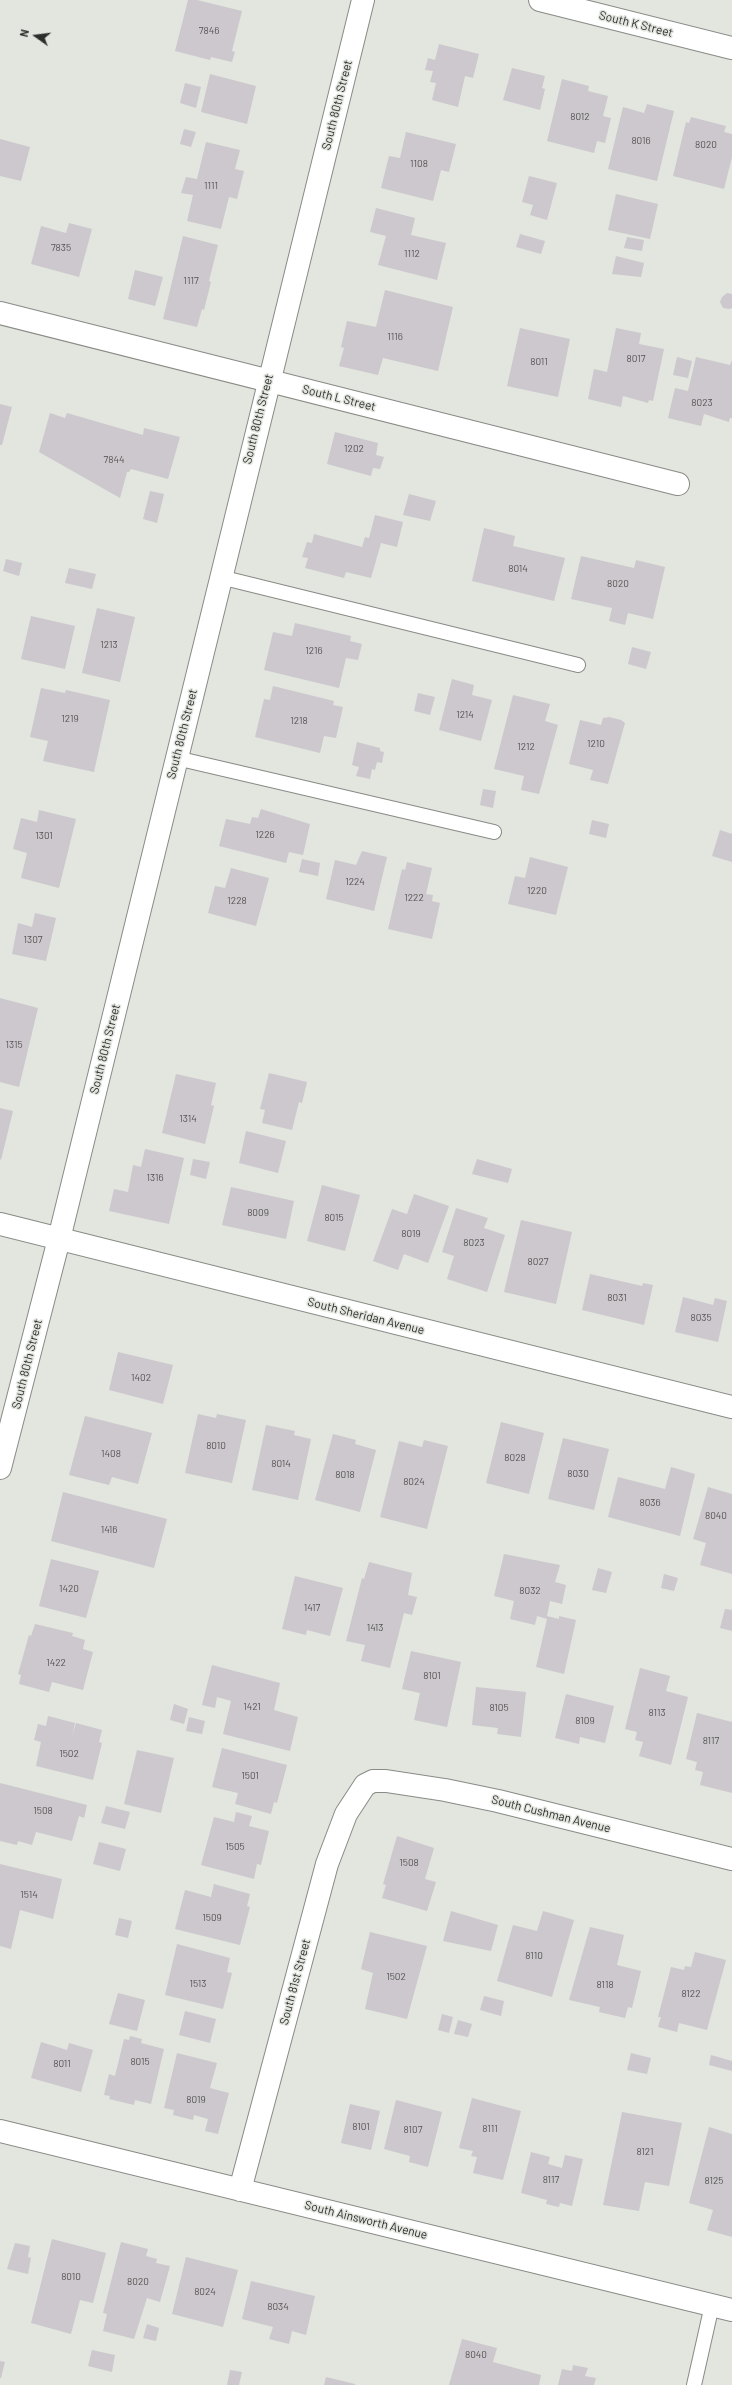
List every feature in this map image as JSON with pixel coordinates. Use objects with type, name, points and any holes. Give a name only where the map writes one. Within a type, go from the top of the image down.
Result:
[{"type":"street","name":"South 80th Street","points":[[1,1458],[59,1239],[268,380],[363,0]]},
{"type":"street","name":"South K Street","points":[[540,0],[732,48]]},
{"type":"street","name":"South L Street","points":[[0,313],[678,484]]},
{"type":"street","name":"South Sheridan Avenue","points":[[0,1224],[732,1407]]},
{"type":"street","name":"South Cushman Avenue","points":[[369,1783],[377,1781],[411,1784],[498,1800],[732,1859]]},
{"type":"street","name":"South 81st Street","points":[[240,2190],[326,1864],[353,1802],[361,1788],[369,1783]]},
{"type":"street","name":"South Ainsworth Avenue","points":[[0,2131],[722,2307]]},
{"type":"lane","points":[[220,577],[578,665]]},
{"type":"lane","points":[[176,758],[494,832]]},
{"type":"lane","points":[[694,2385],[722,2307]]},
{"type":"building","points":[[188,0],[197,0],[242,11],[232,51],[235,52],[232,62],[211,57],[210,60],[175,51]]},
{"type":"building","points":[[439,44],[479,54],[473,78],[465,76],[458,107],[432,100],[436,83],[430,82],[433,71],[425,70],[428,58],[435,60]]},
{"type":"building","points":[[512,68],[545,76],[542,88],[545,89],[540,110],[503,100]]},
{"type":"building","points":[[210,74],[256,86],[247,124],[201,112]]},
{"type":"building","points":[[562,79],[589,86],[588,91],[608,96],[603,116],[611,118],[605,143],[597,141],[594,153],[547,141]]},
{"type":"building","points":[[185,83],[201,87],[196,108],[180,103]]},
{"type":"building","points":[[647,104],[674,111],[657,181],[608,169],[623,107],[644,113]]},
{"type":"building","points":[[691,117],[726,126],[724,132],[732,134],[732,157],[724,189],[673,176],[686,122],[689,123]]},
{"type":"building","points":[[184,129],[196,132],[191,147],[180,144]]},
{"type":"building","points":[[406,132],[456,144],[449,172],[441,170],[433,201],[381,188],[389,156],[400,158]]},
{"type":"building","points":[[0,139],[30,147],[21,181],[0,176]]},
{"type":"building","points":[[206,142],[240,150],[235,169],[244,171],[237,199],[229,197],[221,229],[187,221],[193,195],[181,193],[186,177],[197,179]]},
{"type":"building","points":[[529,176],[557,183],[547,220],[530,215],[533,205],[522,202]]},
{"type":"building","points":[[616,194],[658,204],[650,239],[608,230]]},
{"type":"building","points":[[376,208],[415,218],[411,235],[446,243],[437,280],[378,265],[386,236],[370,232]]},
{"type":"building","points":[[69,223],[92,229],[79,277],[31,264],[41,226],[66,233]]},
{"type":"building","points":[[520,234],[545,241],[541,254],[516,247]]},
{"type":"building","points":[[183,236],[218,245],[209,281],[211,282],[204,310],[202,309],[197,327],[163,319]]},
{"type":"building","points":[[627,237],[644,240],[642,251],[624,248]]},
{"type":"building","points":[[616,256],[644,263],[641,277],[612,274]]},
{"type":"building","points":[[135,270],[163,277],[155,306],[128,299]]},
{"type":"building","points":[[385,290],[453,307],[438,371],[383,358],[378,375],[339,366],[344,348],[341,347],[347,321],[376,327]]},
{"type":"building","points":[[727,293],[732,294],[732,308],[729,309],[723,308],[720,302],[722,297]]},
{"type":"building","points":[[520,328],[570,339],[558,397],[507,386]]},
{"type":"building","points":[[616,328],[641,333],[639,344],[664,349],[653,401],[649,400],[648,403],[623,396],[621,407],[588,399],[594,369],[607,372]]},
{"type":"building","points":[[677,357],[692,361],[688,378],[673,375]]},
{"type":"building","points":[[696,357],[730,365],[732,360],[732,418],[730,418],[729,422],[704,414],[701,426],[668,418],[675,388],[688,391]]},
{"type":"building","points":[[0,404],[12,407],[2,445],[0,445]]},
{"type":"building","points":[[50,413],[65,418],[67,413],[143,435],[144,428],[180,437],[168,479],[131,469],[127,472],[120,498],[39,452]]},
{"type":"building","points":[[335,432],[378,443],[376,455],[384,457],[380,469],[373,468],[371,476],[327,464]]},
{"type":"building","points":[[150,491],[164,494],[157,523],[143,519]]},
{"type":"building","points":[[409,494],[436,501],[430,521],[403,515]]},
{"type":"building","points":[[375,515],[403,522],[397,547],[381,543],[371,578],[346,572],[344,578],[305,568],[308,558],[302,557],[307,542],[312,543],[314,534],[362,547],[365,537],[369,538]]},
{"type":"building","points":[[484,528],[515,536],[513,546],[565,558],[554,601],[472,581]]},
{"type":"building","points":[[581,556],[634,568],[636,560],[665,567],[653,619],[628,613],[625,625],[609,621],[612,608],[571,599]]},
{"type":"building","points":[[6,559],[22,563],[19,576],[3,571]]},
{"type":"building","points":[[69,568],[96,574],[92,589],[65,583]]},
{"type":"building","points":[[97,608],[135,617],[120,682],[82,673]]},
{"type":"building","points":[[31,616],[75,626],[65,669],[21,659]]},
{"type":"building","points":[[295,623],[351,636],[350,641],[362,644],[358,660],[346,658],[339,688],[264,670],[273,632],[292,636]]},
{"type":"building","points":[[632,647],[651,652],[646,669],[628,664]]},
{"type":"building","points":[[452,679],[474,685],[472,695],[492,700],[481,741],[439,730]]},
{"type":"building","points":[[273,686],[334,701],[333,705],[343,707],[336,738],[324,736],[320,753],[255,737],[264,699],[270,700]]},
{"type":"building","points":[[41,688],[65,693],[66,690],[110,700],[94,772],[43,761],[48,741],[30,737]]},
{"type":"building","points":[[418,693],[435,697],[430,715],[414,711]]},
{"type":"building","points":[[513,695],[550,704],[545,721],[558,725],[539,794],[521,790],[524,776],[494,769]]},
{"type":"building","points":[[609,717],[621,720],[625,723],[608,784],[590,780],[593,770],[569,764],[580,720],[601,725],[603,718]]},
{"type":"building","points":[[357,742],[380,748],[380,751],[384,752],[382,763],[377,762],[375,770],[372,769],[370,779],[356,776],[359,767],[352,765]]},
{"type":"building","points":[[483,789],[496,791],[493,808],[480,805]]},
{"type":"building","points":[[261,809],[310,824],[303,855],[289,852],[286,863],[219,846],[226,819],[250,824],[252,817],[258,818]]},
{"type":"building","points":[[39,810],[76,819],[59,888],[21,878],[27,853],[13,849],[21,818],[37,822]]},
{"type":"building","points":[[592,820],[609,824],[606,838],[589,834]]},
{"type":"building","points":[[720,830],[732,834],[732,862],[712,856]]},
{"type":"building","points":[[362,851],[387,857],[374,911],[326,899],[335,860],[356,865]]},
{"type":"building","points":[[530,857],[568,867],[556,915],[508,904],[515,876],[525,878]]},
{"type":"building","points":[[302,859],[320,863],[318,876],[299,872]]},
{"type":"building","points":[[407,862],[432,868],[426,894],[433,895],[432,901],[440,903],[432,939],[388,929],[402,869],[405,870]]},
{"type":"building","points":[[231,868],[269,878],[256,926],[208,913],[215,886],[225,888]]},
{"type":"building","points":[[35,913],[56,918],[46,961],[12,954],[18,923],[32,927]]},
{"type":"building","points":[[0,998],[38,1008],[19,1087],[0,1082]]},
{"type":"building","points":[[269,1073],[307,1082],[302,1103],[299,1102],[292,1130],[262,1123],[265,1110],[260,1109]]},
{"type":"building","points":[[176,1074],[216,1083],[211,1105],[214,1106],[205,1144],[162,1133]]},
{"type":"building","points":[[0,1108],[13,1111],[1,1160],[0,1159]]},
{"type":"building","points":[[246,1131],[286,1141],[278,1173],[239,1163]]},
{"type":"building","points":[[145,1149],[184,1158],[169,1224],[109,1211],[114,1189],[128,1192],[133,1165],[141,1167]]},
{"type":"building","points":[[193,1159],[210,1162],[206,1179],[190,1175]]},
{"type":"building","points":[[477,1159],[512,1169],[508,1183],[472,1174]]},
{"type":"building","points":[[322,1185],[360,1195],[345,1251],[307,1241]]},
{"type":"building","points":[[231,1187],[294,1201],[286,1239],[222,1225]]},
{"type":"building","points":[[414,1194],[449,1206],[428,1263],[404,1254],[398,1270],[373,1261],[392,1209],[407,1214]]},
{"type":"building","points":[[456,1208],[488,1218],[484,1228],[505,1235],[487,1292],[447,1279],[454,1256],[442,1252]]},
{"type":"building","points":[[521,1220],[572,1232],[556,1304],[504,1292]]},
{"type":"building","points":[[590,1274],[642,1286],[643,1283],[653,1285],[644,1325],[582,1310]]},
{"type":"building","points":[[683,1297],[713,1305],[715,1298],[727,1301],[718,1342],[675,1332]]},
{"type":"building","points":[[118,1352],[173,1365],[163,1404],[109,1390]]},
{"type":"building","points":[[198,1414],[216,1418],[217,1414],[246,1420],[232,1483],[185,1473]]},
{"type":"building","points":[[85,1416],[152,1433],[138,1484],[112,1477],[109,1485],[69,1475]]},
{"type":"building","points":[[501,1422],[544,1433],[529,1494],[486,1483]]},
{"type":"building","points":[[266,1425],[295,1431],[294,1435],[311,1439],[298,1500],[252,1490]]},
{"type":"building","points":[[333,1434],[356,1440],[355,1444],[376,1450],[360,1512],[315,1500]]},
{"type":"building","points":[[563,1438],[609,1449],[594,1510],[548,1499]]},
{"type":"building","points":[[424,1440],[448,1446],[427,1529],[380,1517],[399,1441],[422,1447]]},
{"type":"building","points":[[671,1467],[695,1474],[680,1536],[608,1517],[618,1477],[665,1489]]},
{"type":"building","points":[[708,1487],[732,1494],[732,1574],[700,1565],[706,1543],[693,1539]]},
{"type":"building","points":[[63,1492],[167,1519],[154,1568],[51,1541]]},
{"type":"building","points":[[504,1554],[560,1565],[555,1582],[566,1585],[562,1604],[550,1601],[547,1616],[559,1619],[559,1616],[576,1620],[564,1674],[536,1667],[547,1619],[537,1616],[535,1625],[510,1619],[514,1601],[494,1596]]},
{"type":"building","points":[[51,1559],[99,1571],[86,1618],[39,1606]]},
{"type":"building","points":[[369,1562],[412,1573],[408,1595],[417,1597],[412,1615],[404,1613],[390,1668],[361,1661],[365,1645],[346,1641],[362,1578],[364,1579]]},
{"type":"building","points":[[598,1568],[612,1572],[606,1593],[592,1590]]},
{"type":"building","points":[[664,1574],[678,1578],[674,1591],[661,1588]]},
{"type":"building","points":[[295,1576],[343,1588],[330,1636],[307,1630],[306,1635],[282,1629]]},
{"type":"building","points":[[725,1609],[732,1610],[732,1631],[720,1628]]},
{"type":"building","points":[[35,1624],[73,1633],[72,1636],[85,1640],[83,1649],[93,1652],[83,1690],[52,1682],[49,1692],[19,1684],[21,1675],[18,1674],[29,1635],[31,1636]]},
{"type":"building","points":[[411,1651],[461,1662],[447,1727],[414,1720],[420,1693],[402,1689]]},
{"type":"building","points":[[212,1665],[280,1683],[274,1710],[298,1717],[290,1751],[223,1734],[231,1701],[217,1697],[215,1708],[202,1705]]},
{"type":"building","points":[[640,1668],[670,1676],[666,1691],[688,1697],[671,1765],[639,1756],[643,1742],[635,1740],[637,1732],[625,1729]]},
{"type":"building","points":[[476,1687],[526,1692],[521,1737],[497,1734],[498,1728],[472,1725]]},
{"type":"building","points":[[566,1694],[614,1706],[605,1743],[580,1737],[579,1744],[555,1738]]},
{"type":"building","points":[[174,1704],[188,1709],[184,1724],[170,1720]]},
{"type":"building","points":[[697,1713],[732,1722],[732,1793],[700,1785],[703,1772],[695,1770],[697,1762],[686,1759]]},
{"type":"building","points":[[48,1716],[75,1723],[72,1736],[76,1723],[102,1730],[99,1742],[102,1743],[93,1780],[36,1766],[41,1742],[34,1740],[38,1724],[46,1726]]},
{"type":"building","points":[[189,1717],[205,1721],[202,1734],[186,1731]]},
{"type":"building","points":[[222,1748],[287,1765],[277,1803],[274,1802],[271,1814],[235,1804],[238,1793],[212,1787]]},
{"type":"building","points":[[137,1750],[174,1758],[161,1813],[124,1804]]},
{"type":"building","points":[[0,1783],[87,1805],[84,1818],[79,1816],[72,1841],[36,1832],[32,1845],[18,1841],[17,1845],[0,1841]]},
{"type":"building","points":[[106,1806],[130,1812],[125,1829],[101,1823]]},
{"type":"building","points":[[236,1812],[252,1816],[249,1826],[269,1831],[261,1865],[257,1864],[254,1879],[201,1865],[214,1817],[234,1822]]},
{"type":"building","points":[[397,1836],[434,1848],[425,1879],[436,1882],[427,1911],[382,1898],[386,1885],[383,1884]]},
{"type":"building","points":[[99,1842],[126,1849],[120,1871],[93,1864]]},
{"type":"building","points":[[0,1864],[62,1879],[53,1919],[20,1910],[11,1949],[0,1946]]},
{"type":"building","points":[[214,1884],[250,1894],[247,1906],[250,1907],[240,1945],[175,1929],[185,1890],[211,1897]]},
{"type":"building","points":[[451,1911],[498,1925],[491,1951],[443,1941]]},
{"type":"building","points":[[543,1911],[574,1920],[552,1997],[497,1981],[513,1925],[537,1931]]},
{"type":"building","points":[[119,1918],[132,1921],[128,1938],[115,1935]]},
{"type":"building","points":[[590,1927],[624,1935],[617,1965],[641,1971],[632,2008],[628,2007],[625,2018],[599,2012],[600,2007],[569,2000]]},
{"type":"building","points":[[370,1932],[427,1946],[407,2019],[365,2009],[373,1973],[361,1969]]},
{"type":"building","points":[[177,1944],[230,1958],[227,1972],[232,1973],[223,2009],[165,1995]]},
{"type":"building","points":[[695,1952],[726,1960],[707,2030],[679,2023],[677,2032],[658,2027],[661,2017],[658,2017],[671,1967],[684,1970],[685,1966],[691,1967]]},
{"type":"building","points":[[118,1993],[145,2000],[137,2031],[109,2024]]},
{"type":"building","points":[[484,1996],[504,2001],[501,2016],[480,2010]]},
{"type":"building","points":[[185,2011],[216,2019],[210,2043],[179,2035]]},
{"type":"building","points":[[442,2014],[453,2017],[449,2033],[438,2030]]},
{"type":"building","points":[[458,2020],[472,2024],[468,2037],[454,2034]]},
{"type":"building","points":[[130,2036],[142,2039],[141,2043],[164,2049],[151,2104],[135,2100],[134,2105],[109,2099],[110,2096],[104,2095],[109,2074],[115,2076],[124,2039],[129,2040]]},
{"type":"building","points":[[41,2042],[67,2050],[69,2043],[93,2050],[81,2092],[31,2078]]},
{"type":"building","points":[[177,2053],[217,2063],[210,2088],[229,2093],[218,2134],[205,2131],[208,2119],[194,2115],[193,2120],[173,2115],[174,2110],[164,2108]]},
{"type":"building","points":[[631,2053],[651,2058],[647,2074],[627,2070]]},
{"type":"building","points":[[711,2055],[732,2061],[732,2071],[709,2065]]},
{"type":"building","points":[[472,2098],[521,2111],[503,2180],[473,2173],[477,2157],[471,2156],[473,2151],[459,2148]]},
{"type":"building","points":[[396,2100],[442,2112],[428,2167],[409,2162],[410,2156],[384,2149]]},
{"type":"building","points":[[350,2104],[380,2111],[371,2150],[341,2143]]},
{"type":"building","points":[[622,2112],[682,2123],[669,2186],[645,2182],[639,2211],[603,2205]]},
{"type":"building","points":[[709,2127],[732,2134],[732,2237],[707,2230],[713,2210],[689,2203]]},
{"type":"building","points":[[531,2152],[550,2157],[548,2164],[562,2168],[565,2155],[583,2159],[572,2206],[560,2203],[559,2207],[546,2204],[547,2200],[521,2193]]},
{"type":"building","points":[[52,2239],[106,2253],[93,2303],[80,2300],[71,2334],[31,2323]]},
{"type":"building","points":[[121,2242],[148,2249],[146,2256],[157,2259],[156,2263],[170,2266],[160,2302],[147,2298],[134,2339],[103,2331],[107,2314],[103,2313]]},
{"type":"building","points":[[15,2243],[30,2246],[28,2257],[31,2258],[28,2274],[7,2269]]},
{"type":"building","points":[[186,2257],[238,2270],[223,2327],[172,2314]]},
{"type":"building","points":[[251,2281],[315,2296],[306,2335],[292,2331],[289,2344],[269,2339],[273,2327],[242,2319]]},
{"type":"building","points":[[147,2324],[159,2328],[156,2341],[143,2338]]},
{"type":"building","points":[[462,2339],[497,2348],[493,2362],[541,2375],[539,2385],[449,2385]]},
{"type":"building","points":[[92,2350],[115,2355],[112,2372],[88,2366]]},
{"type":"building","points":[[0,2361],[5,2362],[1,2378],[0,2378]]},
{"type":"building","points":[[573,2365],[588,2368],[585,2376],[596,2378],[594,2385],[558,2385],[562,2369],[572,2371]]},
{"type":"building","points":[[230,2370],[242,2372],[239,2385],[227,2385]]},
{"type":"building","points":[[326,2377],[355,2384],[355,2385],[324,2385]]}]
